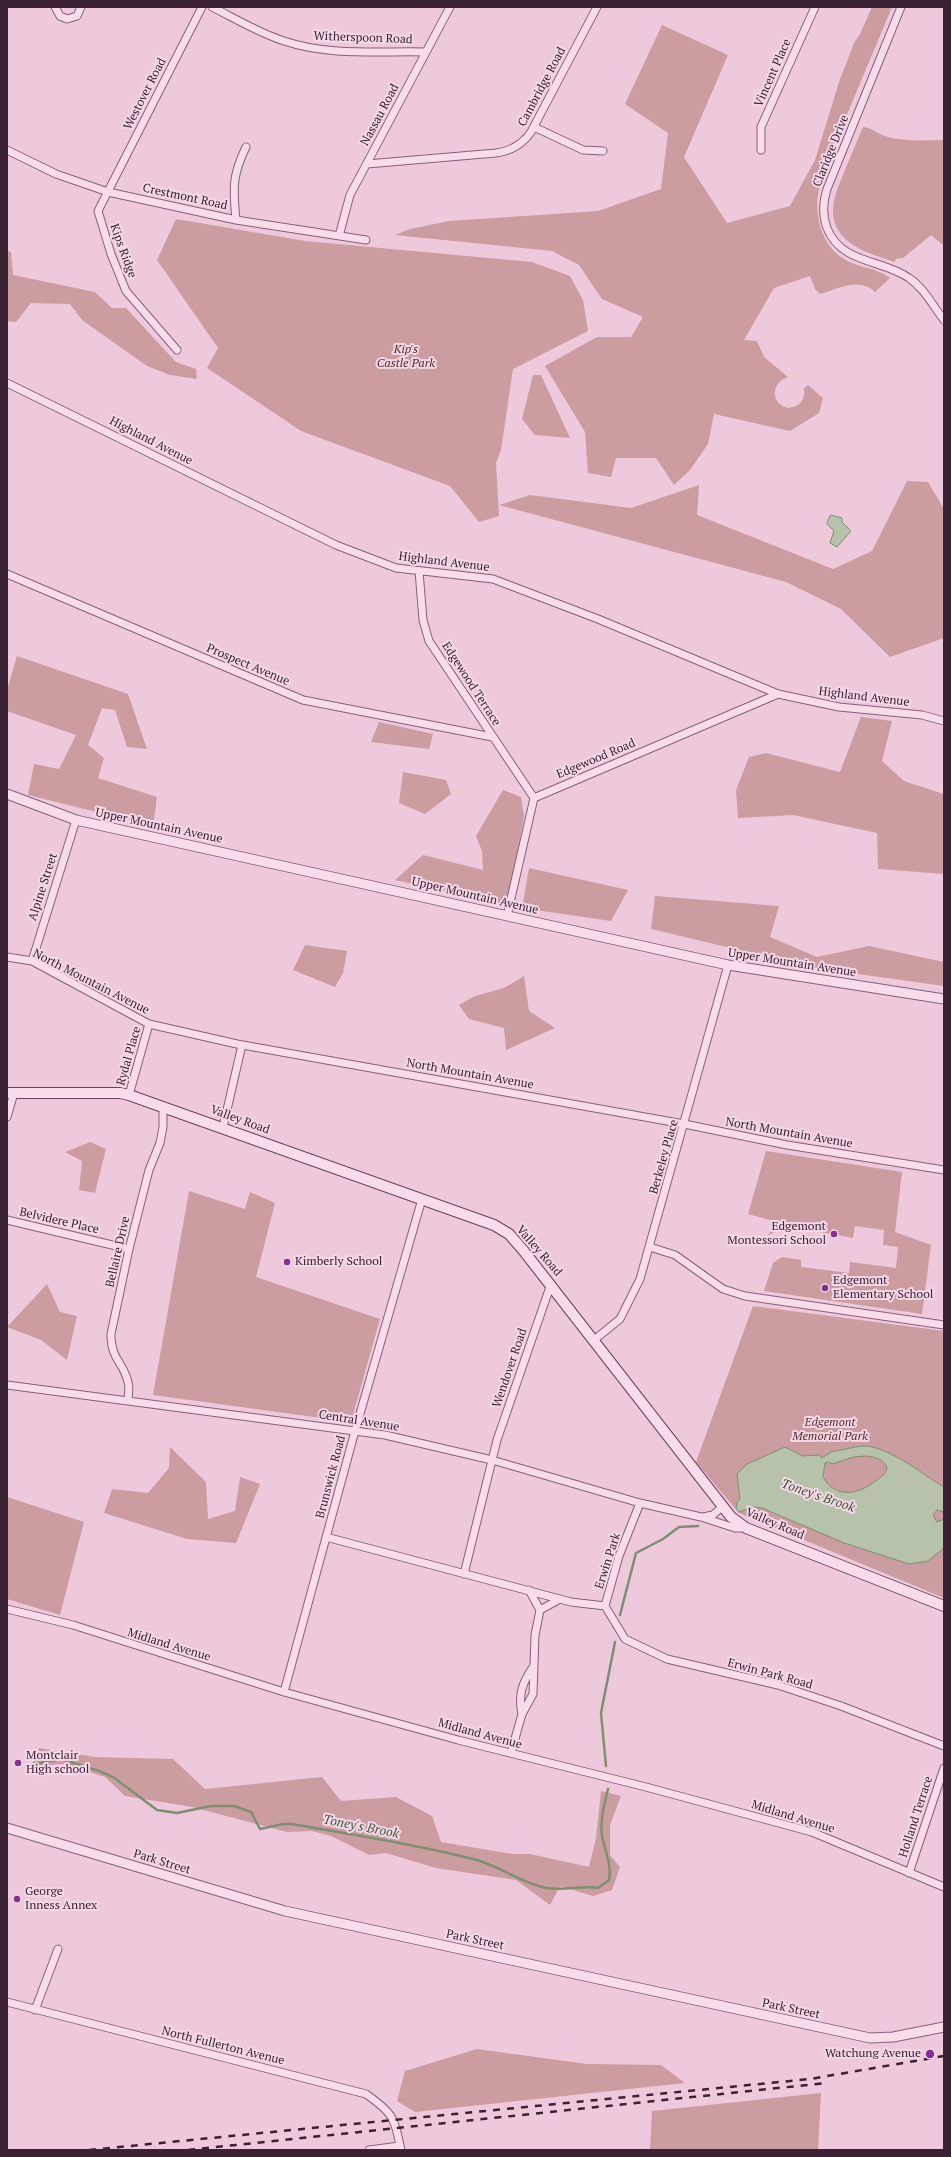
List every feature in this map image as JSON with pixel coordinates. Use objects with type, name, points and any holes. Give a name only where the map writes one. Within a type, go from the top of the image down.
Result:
[{"type":"main road","name":"Valley Road","points":[[10,1093],[120,1093],[129,1095],[481,1219],[509,1234],[551,1284],[731,1517],[746,1528],[944,1606]]},
{"type":"street","points":[[55,7],[60,16],[71,19],[77,16],[81,7]]},
{"type":"street","name":"Westover Road","points":[[108,192],[202,7]]},
{"type":"street","name":"Witherspoon Road","points":[[212,7],[270,36],[299,45],[332,50],[426,52]]},
{"type":"street","name":"Nassau Road","points":[[339,236],[350,195],[450,7]]},
{"type":"street","name":"Cambridge Road","points":[[367,164],[502,153],[513,149],[523,142],[534,127],[597,7]]},
{"type":"street","name":"Vincent Place","points":[[761,150],[761,128],[814,7]]},
{"type":"street","name":"Claridge Drive","points":[[901,7],[827,189],[824,203],[824,217],[829,231],[841,248],[858,258],[896,271],[908,277],[920,287],[944,320]]},
{"type":"street","points":[[534,127],[583,150],[603,151]]},
{"type":"street","points":[[236,220],[233,188],[237,166],[246,147]]},
{"type":"street","name":"Crestmont Road","points":[[7,150],[56,174],[108,192],[236,220],[366,240]]},
{"type":"street","name":"Kips Ridge","points":[[108,192],[98,211],[121,280],[126,291],[177,350]]},
{"type":"street","name":"Highland Avenue","points":[[7,383],[336,545],[396,568],[493,579],[598,619],[778,694],[839,707],[922,715],[944,721]]},
{"type":"street","name":"Edgewood Terrace","points":[[419,571],[423,620],[429,640],[492,737],[534,798]]},
{"type":"street","name":"Prospect Avenue","points":[[7,574],[303,700],[492,737]]},
{"type":"street","name":"Edgewood Road","points":[[534,798],[778,694]]},
{"type":"street","name":"Upper Mountain Avenue","points":[[7,794],[76,820],[728,965],[944,1000]]},
{"type":"street","points":[[507,916],[534,798]]},
{"type":"street","name":"Alpine Street","points":[[32,961],[76,820]]},
{"type":"street","name":"North Mountain Avenue","points":[[7,957],[32,961],[149,1024],[242,1044],[684,1124],[787,1145],[944,1170]]},
{"type":"street","name":"Berkeley Place","points":[[594,1340],[616,1324],[624,1312],[640,1278],[650,1247],[728,965]]},
{"type":"street","name":"Rydal Place","points":[[129,1095],[149,1024]]},
{"type":"street","points":[[223,1127],[242,1044]]},
{"type":"street","points":[[7,1117],[10,1093]]},
{"type":"street","name":"Bellaire Drive","points":[[128,1401],[129,1384],[126,1374],[111,1348],[111,1334],[129,1249],[149,1170],[160,1143],[163,1127],[162,1106]]},
{"type":"street","name":"Brunswick Road","points":[[284,1692],[355,1431],[422,1199]]},
{"type":"street","name":"Belvidere Place","points":[[7,1220],[129,1249]]},
{"type":"street","points":[[650,1247],[675,1255],[723,1289],[745,1296],[944,1325]]},
{"type":"street","name":"Wendover Road","points":[[492,1460],[551,1284]]},
{"type":"street","name":"Central Avenue","points":[[7,1385],[355,1431],[440,1447],[492,1460],[640,1503],[701,1517],[735,1528],[746,1528]]},
{"type":"street","points":[[464,1574],[492,1460]]},
{"type":"street","name":"Erwin Park","points":[[326,1537],[572,1602],[605,1606],[619,1556],[640,1503]]},
{"type":"street","points":[[701,1517],[713,1515],[722,1506]]},
{"type":"street","points":[[511,1753],[522,1714],[532,1697],[536,1625],[540,1610],[529,1590]]},
{"type":"street","points":[[540,1610],[560,1599]]},
{"type":"street","name":"Erwin Park Road","points":[[605,1606],[625,1639],[667,1659],[778,1685],[841,1706],[944,1746]]},
{"type":"street","name":"Midland Avenue","points":[[7,1609],[73,1625],[284,1692],[812,1832],[944,1887]]},
{"type":"street","points":[[522,1714],[520,1692],[523,1683],[533,1667]]},
{"type":"street","name":"Holland Terrace","points":[[910,1872],[944,1768]]},
{"type":"street","name":"Park Street","points":[[7,1828],[286,1911],[870,2038],[893,2037],[944,2027]]},
{"type":"street","points":[[35,2010],[58,1949]]},
{"type":"street","name":"North Fullerton Avenue","points":[[7,2002],[366,2094],[387,2109],[397,2129],[400,2148]]},
{"type":"street","points":[[369,2150],[400,2148]]},
{"type":"green space","points":[[872,7],[892,7],[826,165],[820,184],[817,208],[819,223],[824,237],[839,256],[854,264],[876,271],[890,278],[875,292],[862,285],[856,284],[820,294],[815,289],[810,276],[774,288],[744,340],[757,341],[764,357],[788,377],[778,383],[776,388],[776,398],[782,406],[788,408],[799,404],[804,396],[804,388],[808,385],[823,398],[819,413],[790,431],[714,414],[708,444],[690,470],[674,485],[656,458],[616,458],[611,477],[588,473],[585,432],[545,366],[597,337],[631,337],[643,317],[602,299],[579,265],[552,251],[395,235],[410,229],[449,221],[598,211],[661,189],[668,133],[625,104],[662,25],[728,55],[684,157],[727,223],[790,206],[815,160],[839,82],[854,43],[860,34]]},
{"type":"green space","points":[[863,127],[895,139],[944,140],[944,246],[931,235],[903,258],[896,259],[895,262],[862,250],[852,244],[837,228],[834,219],[834,200]]},
{"type":"green space","name":"Kip's Castle Park","points":[[176,219],[305,241],[532,262],[570,276],[583,300],[588,331],[513,369],[501,450],[496,463],[499,516],[479,522],[450,486],[301,431],[207,368],[218,348],[157,260]]},
{"type":"green space","points":[[7,251],[11,252],[13,275],[95,292],[112,308],[126,308],[176,362],[196,369],[197,379],[170,375],[147,366],[82,320],[70,304],[31,303],[16,322],[7,321]]},
{"type":"green space","points":[[533,375],[541,375],[570,438],[535,435],[522,419]]},
{"type":"green space","points":[[907,481],[928,482],[944,509],[944,638],[890,657],[841,609],[786,582],[499,505],[530,495],[631,508],[699,485],[697,515],[833,569],[872,551]]},
{"type":"green space","points":[[17,656],[128,694],[147,749],[127,747],[115,710],[102,708],[88,745],[104,758],[98,778],[157,797],[153,826],[28,795],[34,764],[59,769],[76,735],[7,711],[7,690]]},
{"type":"green space","points":[[861,717],[892,721],[882,761],[904,781],[944,794],[944,874],[878,869],[877,833],[793,815],[738,818],[736,790],[749,757],[766,753],[840,772]]},
{"type":"green space","points":[[379,722],[433,734],[429,749],[371,742]]},
{"type":"green space","points":[[403,772],[446,780],[451,794],[425,814],[399,803]]},
{"type":"green space","points":[[503,790],[521,797],[524,816],[508,905],[395,880],[423,855],[483,870],[482,851],[476,836]]},
{"type":"green space","points":[[529,868],[628,890],[611,921],[522,908]]},
{"type":"green space","points":[[655,896],[779,906],[770,937],[817,957],[869,946],[944,962],[944,986],[815,968],[651,929]]},
{"type":"green space","points":[[305,945],[347,951],[343,973],[335,987],[293,970]]},
{"type":"green space","points":[[524,976],[529,1011],[555,1028],[506,1050],[504,1028],[469,1019],[459,1005],[475,996],[504,988]]},
{"type":"green space","points":[[90,1142],[106,1149],[95,1193],[79,1190],[82,1161],[65,1152]]},
{"type":"green space","name":"Edgemont Montessori School","points":[[766,1151],[902,1172],[895,1232],[931,1245],[922,1314],[764,1291],[773,1263],[782,1257],[801,1260],[801,1267],[849,1273],[850,1262],[896,1268],[898,1247],[883,1245],[884,1230],[855,1226],[853,1238],[803,1229],[782,1228],[769,1235],[773,1221],[748,1214]]},
{"type":"green space","points":[[189,1191],[245,1209],[250,1192],[275,1203],[256,1277],[380,1319],[351,1422],[153,1395]]},
{"type":"green space","points":[[47,1284],[60,1312],[77,1316],[67,1360],[41,1340],[7,1327]]},
{"type":"green space","name":"Edgemont Memorial Park","points":[[753,1306],[944,1331],[944,1598],[739,1513],[696,1462]]},
{"type":"green space","points":[[170,1447],[206,1482],[208,1519],[235,1511],[240,1477],[260,1484],[236,1543],[187,1539],[104,1513],[112,1489],[148,1493],[169,1468]]},
{"type":"green space","points":[[7,1497],[84,1522],[60,1615],[7,1599]]},
{"type":"green space","points":[[39,1748],[95,1757],[173,1759],[205,1789],[322,1777],[341,1801],[396,1797],[432,1816],[441,1842],[512,1854],[530,1854],[589,1867],[596,1838],[601,1791],[621,1796],[610,1825],[610,1855],[620,1867],[612,1890],[593,1896],[560,1886],[550,1905],[516,1880],[436,1868],[386,1853],[369,1855],[331,1836],[312,1831],[287,1832],[192,1807],[125,1796],[105,1777],[63,1764],[33,1766]]},
{"type":"green space","points":[[477,2049],[587,2064],[661,2065],[685,2083],[415,2112],[397,2101],[405,2071]]},
{"type":"green space","points":[[821,2093],[818,2150],[650,2150],[652,2111]]},
{"type":"water","points":[[831,515],[842,518],[842,522],[851,531],[837,547],[830,543],[834,531],[827,524]]},
{"type":"water","points":[[861,1446],[881,1450],[904,1461],[944,1487],[944,1512],[937,1510],[933,1515],[937,1522],[944,1519],[944,1548],[928,1561],[909,1564],[844,1543],[762,1508],[754,1507],[739,1512],[736,1509],[737,1502],[740,1499],[737,1474],[747,1464],[785,1447],[803,1456],[819,1455],[822,1458],[831,1452]],"holes":[[[867,1456],[884,1462],[887,1468],[886,1472],[882,1476],[863,1489],[841,1492],[828,1484],[823,1477],[825,1463],[829,1462],[832,1464],[854,1457]]]},
{"type":"waterway","name":"Toney's Brook","points":[[620,1615],[636,1553],[663,1539],[679,1527],[698,1526]]},
{"type":"waterway","name":"Toney's Brook","points":[[606,1766],[601,1713],[615,1642]]},
{"type":"waterway","name":"Toney's Brook","points":[[34,1763],[61,1759],[99,1771],[113,1777],[157,1810],[177,1813],[211,1806],[234,1806],[251,1812],[260,1829],[283,1824],[292,1824],[431,1849],[477,1860],[529,1883],[554,1889],[585,1887],[598,1888],[609,1880],[610,1869],[602,1836],[603,1812],[608,1789]]},
{"type":"railway","points":[[89,2150],[810,2079],[944,2056]]},
{"type":"railway","points":[[188,2150],[826,2083]]},
{"type":"place","name":"Edgemont Montessori School","points":[[834,1234]]},
{"type":"place","name":"Kimberly School","points":[[287,1262]]},
{"type":"place","name":"Edgemont Elementary School","points":[[825,1288]]},
{"type":"place","name":"Montclair High school","points":[[18,1763]]},
{"type":"place","name":"George Inness Annex","points":[[17,1899]]},
{"type":"place","name":"Watchung Avenue","points":[[930,2054]]}]
